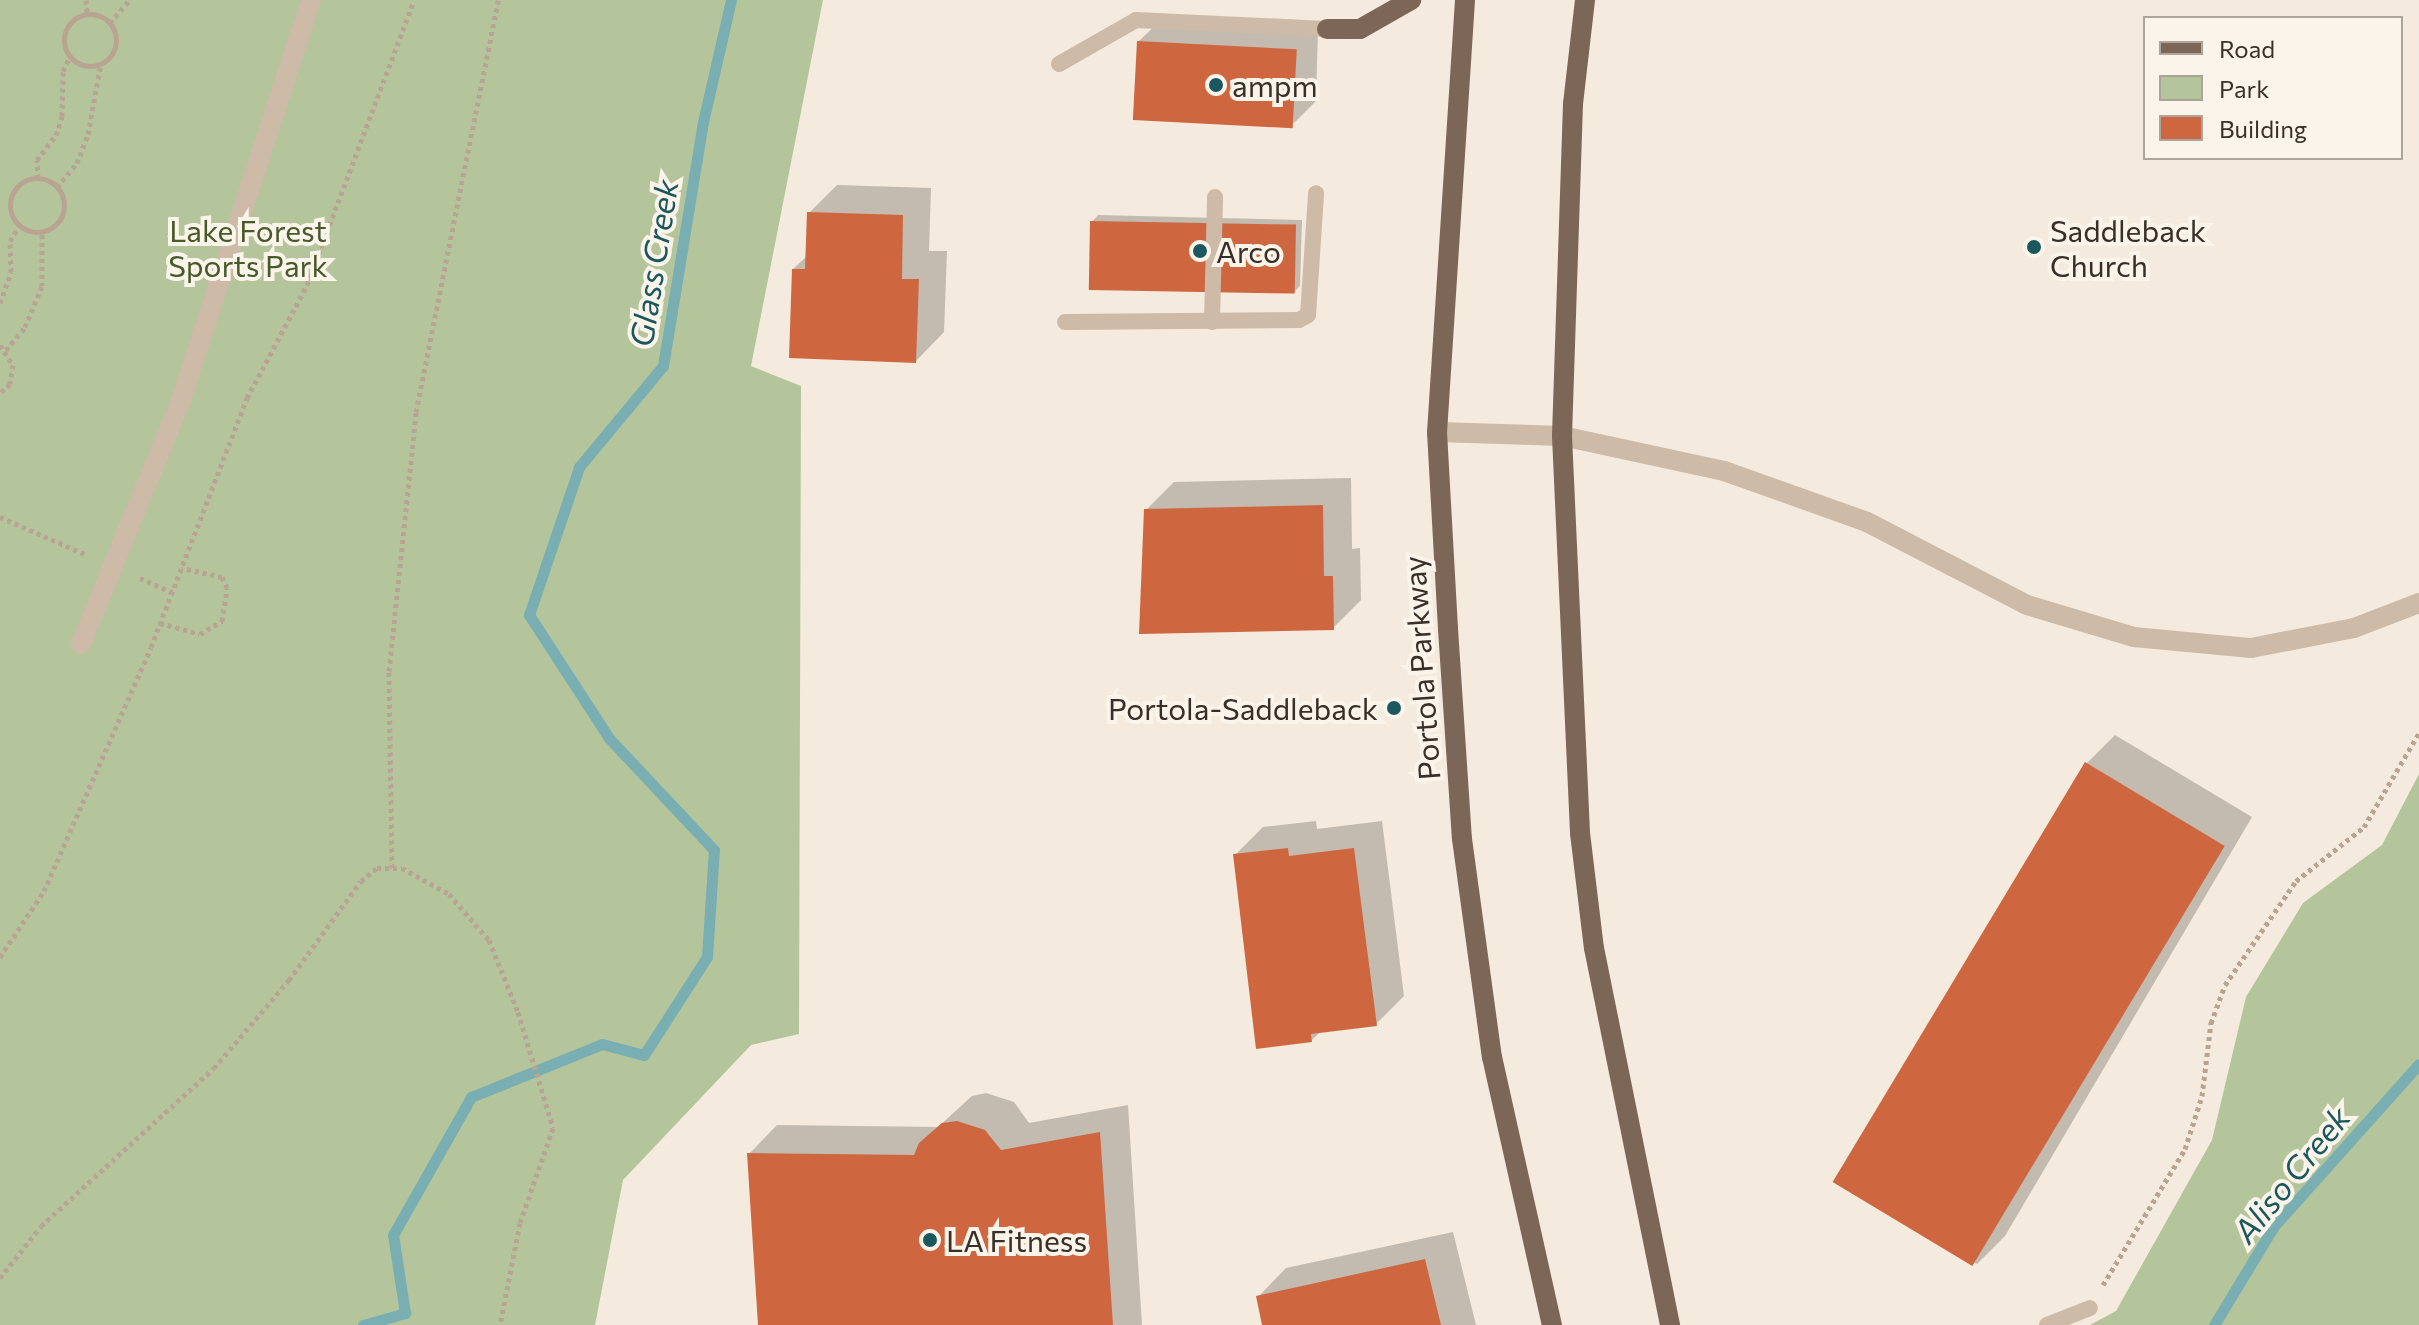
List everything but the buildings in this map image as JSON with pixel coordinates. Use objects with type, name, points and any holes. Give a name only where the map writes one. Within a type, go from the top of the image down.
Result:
[{"type":"main road","points":[[1327,29],[1360,29],[1411,0]]},
{"type":"main road","name":"Portola Parkway","points":[[1465,0],[1437,432],[1462,839],[1495,1072],[1552,1325]]},
{"type":"main road","points":[[1585,0],[1573,104],[1562,436],[1580,833],[1594,948],[1670,1325]]},
{"type":"street","points":[[81,644],[181,400],[311,0]]},
{"type":"street","points":[[1437,432],[1562,436],[1753,481],[1867,522],[2027,605],[2134,637],[2251,648],[2354,628],[2419,603]]},
{"type":"lane","points":[[1059,64],[1136,20],[1327,29]]},
{"type":"lane","points":[[1065,322],[1289,322],[1308,315],[1316,193]]},
{"type":"lane","points":[[1212,322],[1215,197]]},
{"type":"lane","points":[[2047,1325],[2090,1308]]},
{"type":"path","points":[[86,0],[87,14]]},
{"type":"path","points":[[110,23],[129,0]]},
{"type":"path","points":[[0,957],[44,891],[160,623],[247,398],[307,285],[414,0]]},
{"type":"path","points":[[392,868],[389,671],[416,412],[445,288],[498,0]]},
{"type":"path","points":[[38,178],[37,160],[56,135],[62,116],[63,71],[70,56],[65,32],[75,18],[87,14],[110,23]]},
{"type":"path","points":[[57,187],[84,146],[101,63],[116,43],[110,23]]},
{"type":"path","points":[[70,56],[83,65],[101,63]]},
{"type":"path","points":[[38,178],[57,187],[64,199],[61,217],[42,231],[20,225],[12,213],[12,197],[22,183],[38,178]]},
{"type":"path","points":[[0,303],[11,272],[10,241],[20,225]]},
{"type":"path","points":[[6,350],[25,327],[42,286],[42,231]]},
{"type":"path","points":[[0,345],[6,350],[13,375],[0,393]]},
{"type":"path","points":[[160,623],[200,634],[222,621],[227,588],[222,577],[182,568]]},
{"type":"path","points":[[2090,1308],[2185,1149],[2202,1096],[2211,1023],[2225,985],[2296,881],[2364,827],[2419,733]]},
{"type":"path","points":[[0,1278],[41,1226],[214,1068],[289,980],[361,881],[377,868],[392,868],[423,875],[449,894],[489,940],[518,1012],[553,1128],[520,1223],[500,1325]]},
{"type":"green space","name":"Lake Forest Sports Park","points":[[0,0],[823,0],[751,366],[801,386],[799,1034],[751,1045],[623,1180],[595,1325],[0,1325]]},
{"type":"green space","points":[[2419,774],[2419,1325],[2090,1325],[2116,1311],[2212,1140],[2246,997],[2303,903],[2382,845]]},
{"type":"waterway","name":"Glass Creek","points":[[363,1325],[405,1313],[393,1235],[471,1097],[602,1044],[644,1055],[707,957],[714,850],[609,738],[529,615],[579,467],[663,366],[703,122],[731,0]]},
{"type":"waterway","name":"Aliso Creek","points":[[2214,1325],[2274,1226],[2419,1064]]},
{"type":"place","name":"ampm","points":[[1216,85]]},
{"type":"place","name":"Saddleback Church","points":[[2034,247]]},
{"type":"place","name":"Arco","points":[[1200,251]]},
{"type":"place","name":"Portola-Saddleback","points":[[1394,708]]},
{"type":"place","name":"LA Fitness","points":[[930,1240]]}]
